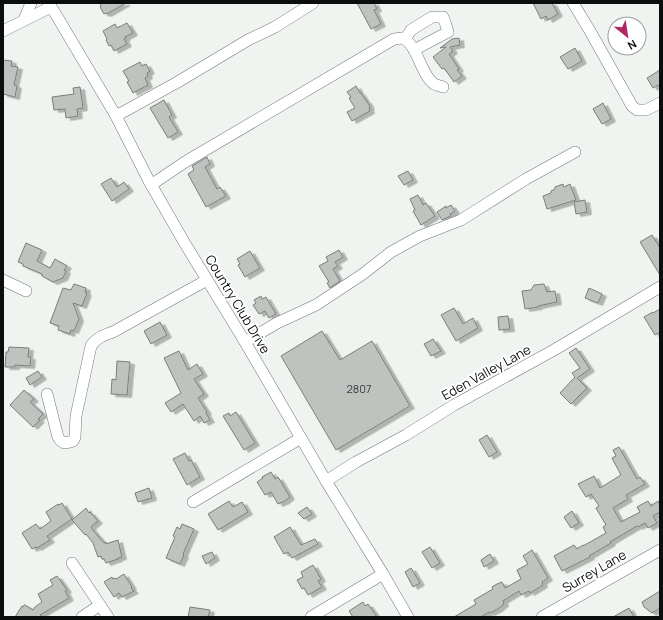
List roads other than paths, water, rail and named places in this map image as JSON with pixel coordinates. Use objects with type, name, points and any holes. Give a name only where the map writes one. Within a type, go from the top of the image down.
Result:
[{"type":"street","points":[[24,20],[31,3]]},
{"type":"street","points":[[116,116],[176,83],[248,40],[275,27],[314,3]]},
{"type":"street","points":[[572,3],[590,31],[632,106],[637,110],[646,110],[660,103]]},
{"type":"street","points":[[3,31],[50,5]]},
{"type":"street","name":"Country Club Drive","points":[[50,5],[116,116],[151,185],[184,242],[408,617]]},
{"type":"street","points":[[405,39],[411,30],[432,18],[443,17],[448,32],[414,50]]},
{"type":"street","points":[[151,185],[185,162],[394,39],[402,38],[410,42],[429,78],[434,84],[443,87]]},
{"type":"street","points":[[245,342],[277,323],[316,305],[363,274],[391,252],[420,236],[461,220],[526,179],[575,152]]},
{"type":"street","points":[[3,280],[26,291]]},
{"type":"street","points":[[47,394],[58,437],[64,443],[73,441],[75,438],[76,416],[92,344],[98,338],[113,332],[207,280]]},
{"type":"street","name":"Eden Valley Lane","points":[[326,481],[356,462],[406,435],[454,405],[554,350],[660,287]]},
{"type":"street","points":[[193,502],[301,438]]},
{"type":"street","name":"Surrey Lane","points":[[542,617],[660,550]]},
{"type":"street","points":[[72,563],[108,617]]},
{"type":"street","points":[[311,617],[383,574]]},
{"type":"street","points":[[82,617],[100,605]]}]
